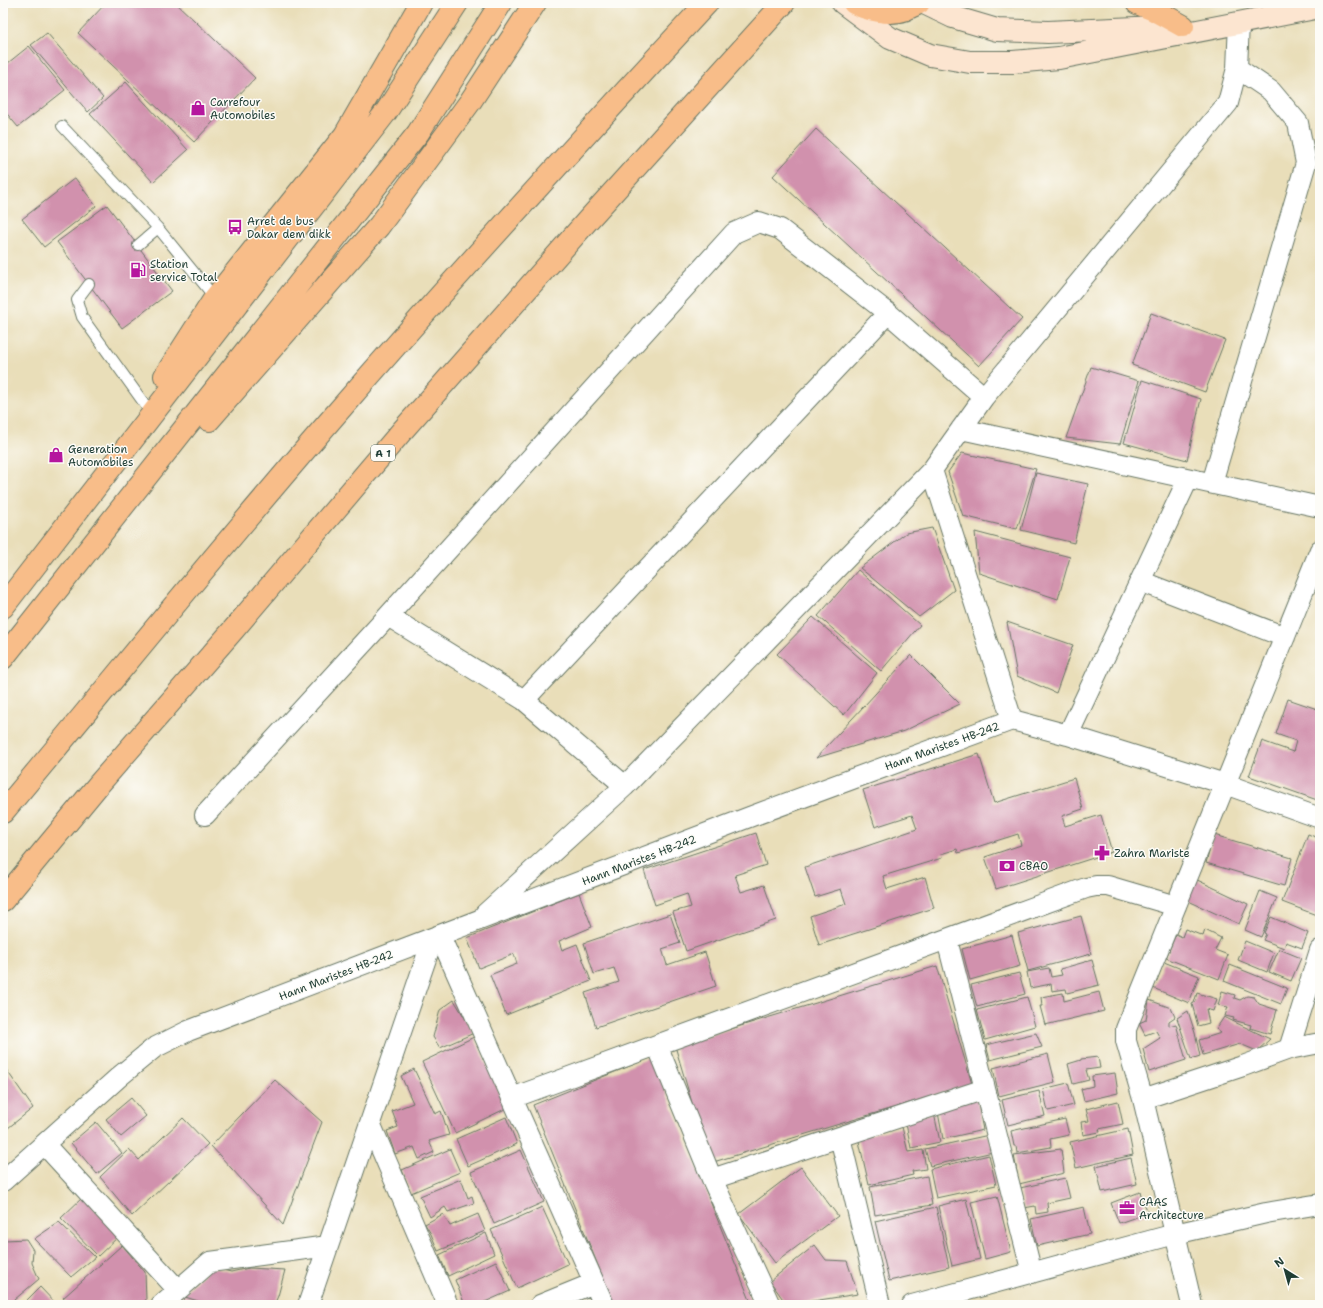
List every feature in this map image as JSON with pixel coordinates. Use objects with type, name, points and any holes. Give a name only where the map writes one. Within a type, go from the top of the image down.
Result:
[{"type":"highway","points":[[131,441],[146,406],[215,298],[345,135],[421,3]]},
{"type":"highway","points":[[3,607],[386,112],[457,3]]},
{"type":"highway","points":[[3,658],[418,133],[501,3]]},
{"type":"highway","points":[[32,622],[379,226],[470,102],[535,3]]},
{"type":"highway","points":[[3,812],[186,590],[342,408],[544,180],[707,3]]},
{"type":"highway","points":[[854,3],[864,9],[885,11],[903,10],[919,3]]},
{"type":"highway","points":[[1137,3],[1166,16],[1183,26]]},
{"type":"highway","name":"A 1","points":[[3,900],[99,784],[239,623],[402,431],[583,226],[779,9]]},
{"type":"main road","points":[[843,3],[890,38],[930,55],[970,62],[1013,62],[1059,58],[1320,7]]},
{"type":"main road","points":[[924,3],[953,17],[997,30],[1048,32],[1236,24]]},
{"type":"street","points":[[476,922],[625,786],[932,470],[984,397],[1228,103],[1237,68],[1236,24]]},
{"type":"street","points":[[1212,483],[1306,163],[1298,123],[1272,91],[1237,68]]},
{"type":"street","points":[[205,815],[388,616],[734,234],[759,222],[780,229],[888,313],[984,397]]},
{"type":"street","points":[[524,700],[888,313]]},
{"type":"street","points":[[961,430],[1320,507]]},
{"type":"street","points":[[932,470],[1012,720]]},
{"type":"street","points":[[1068,735],[1188,479]]},
{"type":"street","points":[[1192,1305],[1142,1099],[1126,1041],[1126,1029],[1320,550]]},
{"type":"street","points":[[1140,581],[1285,637]]},
{"type":"street","points":[[388,616],[524,700],[625,786]]},
{"type":"street","name":"Hann Maristes HB-242","points":[[3,1181],[120,1076],[154,1048],[188,1031],[752,816],[1012,720],[1068,735],[1225,784],[1320,818]]},
{"type":"street","points":[[512,1098],[1086,888],[1108,886],[1176,906]]},
{"type":"street","points":[[437,937],[512,1098],[604,1305]]},
{"type":"street","points":[[308,1305],[370,1123],[437,937]]},
{"type":"street","points":[[947,940],[1032,1272]]},
{"type":"street","points":[[1289,1049],[1320,950]]},
{"type":"street","points":[[1142,1099],[1243,1066],[1289,1049],[1320,1043]]},
{"type":"street","points":[[657,1046],[712,1179],[770,1305]]},
{"type":"street","points":[[712,1179],[985,1089]]},
{"type":"street","points":[[370,1123],[448,1305]]},
{"type":"street","points":[[840,1137],[880,1305]]},
{"type":"street","points":[[44,1144],[178,1290]]},
{"type":"street","points":[[912,1305],[1175,1234],[1266,1212],[1320,1204]]},
{"type":"street","points":[[161,1305],[210,1262],[328,1246]]},
{"type":"street","points":[[540,1305],[594,1283]]},
{"type":"lane","points":[[62,126],[158,228],[215,298]]},
{"type":"lane","points":[[138,245],[158,228]]},
{"type":"lane","points":[[88,284],[77,300],[82,317],[146,406]]},
{"type":"building","points":[[106,3],[176,3],[255,78],[194,142],[78,33]]},
{"type":"building","points":[[47,33],[103,98],[88,112],[31,45]]},
{"type":"building","points":[[29,46],[65,90],[18,127],[3,109],[3,67]]},
{"type":"building","points":[[126,82],[188,150],[153,182],[90,114]]},
{"type":"building","points":[[816,129],[1022,319],[979,366],[773,176]]},
{"type":"building","points":[[75,178],[96,206],[44,247],[22,219]]},
{"type":"building","points":[[107,205],[172,291],[122,328],[57,242]]},
{"type":"building","points":[[1151,313],[1225,340],[1205,392],[1132,365]]},
{"type":"building","points":[[1091,367],[1139,381],[1120,444],[1066,438]]},
{"type":"building","points":[[1142,380],[1201,399],[1187,460],[1124,443]]},
{"type":"building","points":[[962,453],[1036,469],[1017,529],[963,516],[948,472]]},
{"type":"building","points":[[1036,473],[1088,484],[1074,543],[1021,530]]},
{"type":"building","points":[[932,528],[954,590],[919,617],[860,568],[906,533]]},
{"type":"building","points":[[975,532],[1070,557],[1058,599],[979,573]]},
{"type":"building","points":[[858,570],[920,625],[881,671],[818,616]]},
{"type":"building","points":[[813,617],[877,673],[844,715],[777,654]]},
{"type":"building","points":[[1007,622],[1073,645],[1056,693],[1017,676]]},
{"type":"building","points":[[911,655],[960,704],[904,731],[816,758]]},
{"type":"building","points":[[1288,699],[1320,710],[1320,801],[1249,776],[1262,741],[1293,752],[1296,741],[1276,734]]},
{"type":"building","points":[[979,754],[994,803],[1074,778],[1083,809],[1062,816],[1065,826],[1101,815],[1112,852],[996,889],[985,857],[1021,845],[1018,834],[958,853],[957,849],[941,854],[942,858],[883,876],[887,889],[925,877],[934,908],[819,945],[810,916],[846,904],[841,889],[815,897],[805,867],[917,829],[912,815],[875,827],[863,790]]},
{"type":"building","points":[[756,833],[766,865],[735,875],[741,892],[764,885],[776,920],[686,951],[673,912],[691,907],[687,894],[655,905],[644,870]]},
{"type":"building","points":[[1308,834],[1320,839],[1319,916],[1282,902]]},
{"type":"building","points":[[1214,835],[1292,858],[1284,886],[1206,863]]},
{"type":"building","points":[[1193,878],[1248,904],[1239,924],[1184,899]]},
{"type":"building","points":[[1260,891],[1277,898],[1261,937],[1245,930]]},
{"type":"building","points":[[579,893],[592,927],[559,941],[562,950],[577,944],[591,981],[506,1015],[490,975],[517,964],[514,954],[479,968],[467,938]]},
{"type":"building","points":[[670,914],[680,943],[662,949],[667,965],[705,952],[716,986],[596,1027],[585,993],[619,982],[614,968],[594,974],[584,943]]},
{"type":"building","points":[[1081,916],[1091,954],[1028,971],[1018,933]]},
{"type":"building","points":[[1271,917],[1308,933],[1302,948],[1286,942],[1284,948],[1263,940],[1266,934],[1264,933]]},
{"type":"building","points":[[1185,929],[1203,936],[1205,930],[1221,938],[1215,950],[1228,955],[1219,979],[1166,958],[1176,934],[1182,937]]},
{"type":"building","points":[[1012,935],[1020,966],[970,980],[962,949]]},
{"type":"building","points":[[1245,941],[1274,953],[1267,972],[1238,960]]},
{"type":"building","points":[[1279,949],[1301,958],[1291,981],[1269,972]]},
{"type":"building","points":[[1092,960],[1099,985],[1067,993],[1066,989],[1052,991],[1051,984],[1030,988],[1027,972],[1049,968],[1051,977],[1062,975],[1060,969]]},
{"type":"building","points":[[1164,962],[1199,976],[1189,1003],[1153,988]]},
{"type":"building","points":[[1230,965],[1287,988],[1281,1004],[1224,981]]},
{"type":"building","points":[[937,966],[972,1084],[710,1163],[675,1046]]},
{"type":"building","points":[[1019,973],[1025,994],[977,1007],[971,985]]},
{"type":"building","points":[[1222,991],[1235,995],[1234,998],[1240,1000],[1247,996],[1254,997],[1259,1004],[1277,1010],[1270,1034],[1250,1028],[1251,1025],[1225,1016],[1228,1007],[1218,1005]]},
{"type":"building","points":[[1099,992],[1104,1011],[1045,1025],[1040,1006],[1042,1006],[1041,997],[1063,993],[1064,1001]]},
{"type":"building","points":[[1197,993],[1217,999],[1213,1011],[1206,1009],[1209,1023],[1198,1026],[1192,1004],[1194,1003]]},
{"type":"building","points":[[1027,997],[1035,1026],[985,1040],[977,1010]]},
{"type":"building","points":[[454,1000],[474,1033],[440,1048],[433,1037],[440,1010]]},
{"type":"building","points":[[1149,1000],[1171,1008],[1175,1017],[1169,1021],[1169,1026],[1176,1024],[1186,1060],[1149,1072],[1143,1049],[1160,1038],[1156,1031],[1145,1035],[1139,1023],[1146,1020]]},
{"type":"building","points":[[1188,1011],[1200,1056],[1191,1059],[1177,1018]]},
{"type":"building","points":[[1224,1017],[1270,1039],[1257,1051],[1240,1044],[1203,1055],[1199,1040],[1221,1033],[1216,1029]]},
{"type":"building","points":[[1036,1033],[1042,1047],[990,1060],[986,1045]]},
{"type":"building","points":[[474,1037],[507,1108],[455,1133],[422,1062]]},
{"type":"building","points":[[1048,1054],[1055,1082],[999,1096],[993,1068]]},
{"type":"building","points":[[652,1057],[752,1305],[614,1305],[533,1105]]},
{"type":"building","points":[[1098,1057],[1100,1068],[1086,1070],[1089,1080],[1073,1084],[1068,1064],[1081,1059]]},
{"type":"building","points":[[3,1065],[33,1108],[3,1132]]},
{"type":"building","points":[[414,1069],[435,1114],[441,1111],[449,1135],[429,1141],[434,1152],[419,1159],[414,1147],[395,1154],[387,1131],[398,1127],[392,1111],[413,1103],[401,1076]]},
{"type":"building","points":[[1115,1073],[1118,1093],[1084,1101],[1081,1089],[1093,1086],[1092,1076]]},
{"type":"building","points":[[275,1080],[322,1122],[283,1225],[211,1146]]},
{"type":"building","points":[[1068,1083],[1074,1105],[1048,1111],[1043,1089]]},
{"type":"building","points":[[1039,1091],[1045,1116],[1008,1125],[1002,1100]]},
{"type":"building","points":[[131,1098],[146,1116],[121,1137],[106,1119]]},
{"type":"building","points":[[977,1099],[983,1130],[943,1139],[937,1107]]},
{"type":"building","points":[[1118,1101],[1123,1124],[1099,1129],[1100,1132],[1083,1135],[1081,1122],[1089,1121],[1086,1109]]},
{"type":"building","points":[[934,1113],[940,1142],[911,1148],[905,1119]]},
{"type":"building","points":[[506,1117],[517,1144],[468,1166],[456,1139]]},
{"type":"building","points":[[183,1118],[208,1144],[132,1216],[100,1177],[129,1149],[139,1160]]},
{"type":"building","points":[[1065,1119],[1069,1135],[1050,1139],[1051,1147],[1017,1153],[1011,1131]]},
{"type":"building","points":[[96,1122],[122,1153],[97,1174],[71,1143]]},
{"type":"building","points":[[902,1127],[908,1152],[923,1150],[926,1169],[912,1171],[913,1175],[869,1185],[858,1137]]},
{"type":"building","points":[[1128,1129],[1133,1155],[1076,1168],[1070,1142]]},
{"type":"building","points":[[989,1135],[993,1152],[930,1166],[925,1149]]},
{"type":"building","points":[[450,1149],[460,1172],[411,1193],[402,1170]]},
{"type":"building","points":[[1061,1149],[1064,1173],[1019,1184],[1014,1155]]},
{"type":"building","points":[[521,1150],[544,1202],[494,1224],[471,1172]]},
{"type":"building","points":[[989,1155],[996,1185],[936,1198],[930,1169]]},
{"type":"building","points":[[1131,1158],[1137,1184],[1102,1192],[1096,1166]]},
{"type":"building","points":[[801,1167],[838,1216],[775,1263],[739,1214]]},
{"type":"building","points":[[927,1176],[932,1205],[875,1215],[870,1187]]},
{"type":"building","points":[[1065,1178],[1070,1198],[1047,1203],[1048,1212],[1036,1214],[1035,1206],[1024,1208],[1020,1188]]},
{"type":"building","points":[[461,1179],[468,1198],[472,1196],[474,1203],[448,1212],[445,1207],[430,1217],[420,1196]]},
{"type":"building","points":[[1140,1192],[1148,1213],[1119,1223],[1111,1203]]},
{"type":"building","points":[[997,1196],[1011,1252],[985,1259],[971,1202]]},
{"type":"building","points":[[83,1197],[120,1235],[98,1256],[61,1218]]},
{"type":"building","points":[[966,1199],[980,1259],[952,1266],[938,1206]]},
{"type":"building","points":[[542,1207],[568,1264],[517,1288],[491,1230]]},
{"type":"building","points":[[936,1207],[949,1267],[889,1281],[875,1221]]},
{"type":"building","points":[[1084,1207],[1090,1234],[1037,1246],[1031,1219]]},
{"type":"building","points":[[443,1214],[450,1226],[478,1214],[485,1231],[438,1251],[425,1224]]},
{"type":"building","points":[[59,1222],[95,1257],[71,1277],[34,1239]]},
{"type":"building","points":[[486,1233],[494,1254],[448,1276],[439,1255]]},
{"type":"building","points":[[3,1238],[5,1240],[26,1239],[33,1250],[32,1263],[39,1279],[8,1305],[3,1305]]},
{"type":"building","points":[[122,1245],[145,1272],[146,1300],[140,1305],[69,1305],[63,1298]]},
{"type":"building","points":[[815,1245],[826,1260],[847,1261],[858,1294],[787,1305],[770,1281]]},
{"type":"building","points":[[496,1261],[510,1291],[478,1305],[465,1305],[455,1280]]},
{"type":"building","points":[[210,1267],[231,1272],[249,1268],[285,1270],[274,1305],[203,1305],[200,1304],[201,1302],[182,1296]]},
{"type":"building","points":[[40,1287],[57,1305],[22,1305]]},
{"type":"place","name":"Carrefour Automobiles","points":[[198,108]]},
{"type":"place","name":"Arret de bus Dakar dem dikk","points":[[235,227]]},
{"type":"place","name":"Station service Total","points":[[138,270]]},
{"type":"place","name":"Generation Automobiles","points":[[56,455]]},
{"type":"place","name":"Zahra Mariste","points":[[1102,853]]},
{"type":"place","name":"CBAO","points":[[1007,866]]},
{"type":"place","name":"CAAS Architecture","points":[[1127,1208]]}]
